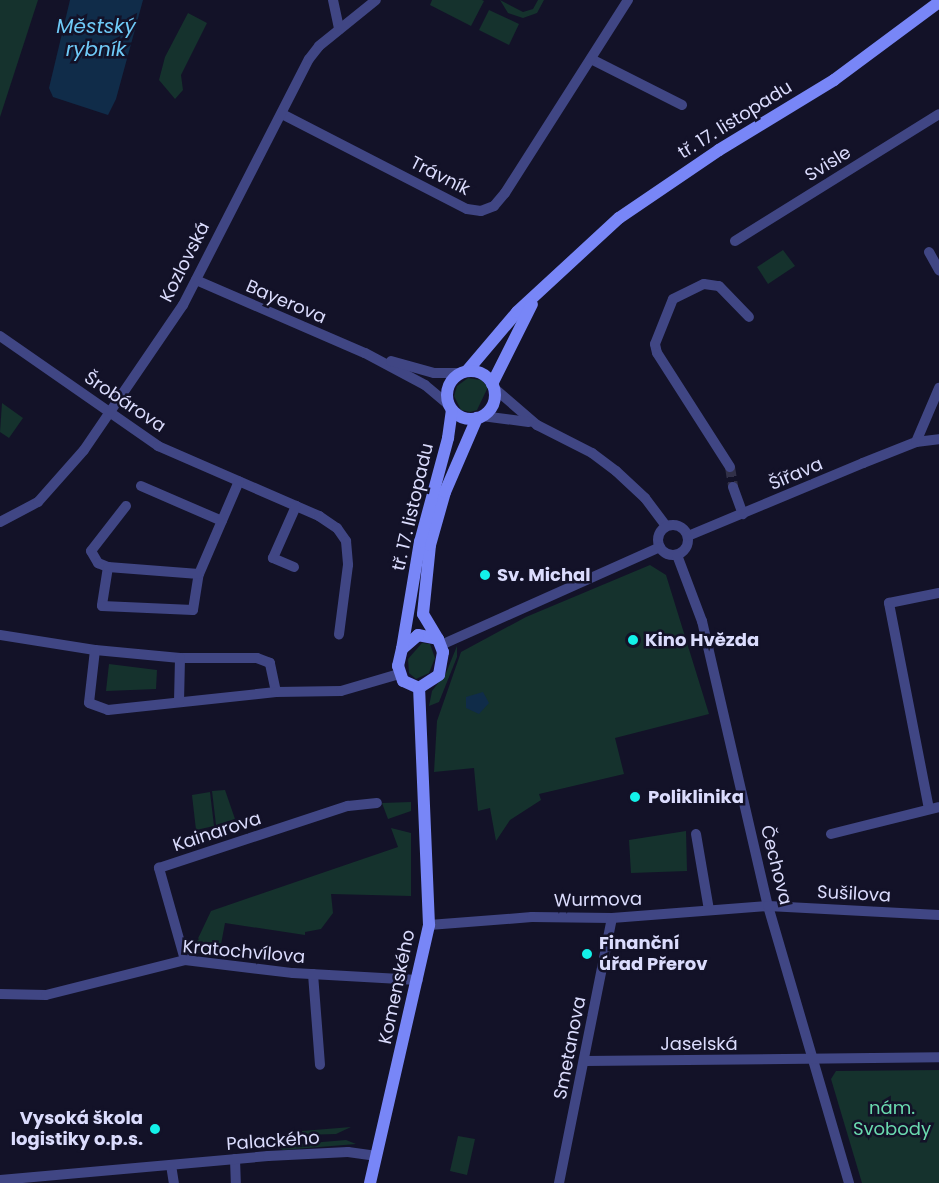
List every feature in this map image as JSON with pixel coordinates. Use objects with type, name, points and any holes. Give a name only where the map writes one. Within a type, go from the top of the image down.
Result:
[{"type":"main road","name":"tř. 17. listopadu","points":[[402,649],[420,542],[448,438],[450,407],[448,387],[517,312],[619,218],[719,150],[834,80],[939,2]]},
{"type":"main road","name":"tř. 17. listopadu","points":[[440,642],[423,614],[430,545],[445,492],[479,417],[493,404],[493,386],[526,312],[556,274]]},
{"type":"main road","points":[[464,372],[482,374],[493,386]]},
{"type":"main road","points":[[450,407],[463,418],[479,417]]},
{"type":"main road","points":[[418,635],[440,642],[443,660],[438,675],[419,688],[408,684],[399,674],[402,649],[418,635]]},
{"type":"main road","name":"Komenského","points":[[370,1183],[429,926],[419,688]]},
{"type":"street","points":[[333,0],[339,29]]},
{"type":"street","name":"Kozlovská","points":[[0,522],[49,492],[110,412],[196,280],[309,59],[339,29],[376,0]]},
{"type":"street","name":"Trávník","points":[[282,114],[467,209],[481,211],[494,206],[505,193],[628,0]]},
{"type":"street","points":[[591,59],[682,105]]},
{"type":"street","name":"Svisle","points":[[735,241],[939,114]]},
{"type":"street","points":[[928,252],[939,270]]},
{"type":"street","name":"Bayerova","points":[[196,280],[365,353],[425,385],[450,407]]},
{"type":"street","points":[[730,466],[657,353],[655,344],[673,299],[704,284],[719,286],[749,317]]},
{"type":"street","name":"Šrobárova","points":[[0,336],[158,446],[296,506],[337,528],[346,542],[348,565],[339,634]]},
{"type":"street","name":"Bayerova","points":[[365,353],[431,373],[464,372]]},
{"type":"street","points":[[493,386],[537,425]]},
{"type":"street","points":[[916,442],[939,388]]},
{"type":"street","points":[[479,417],[506,416],[537,425],[592,453],[616,471],[645,498],[666,526]]},
{"type":"street","name":"Šířava","points":[[688,536],[916,442],[939,439]]},
{"type":"street","points":[[108,567],[102,606],[193,610],[199,574],[239,481]]},
{"type":"street","points":[[141,486],[222,521]]},
{"type":"street","points":[[733,487],[743,514]]},
{"type":"street","points":[[126,506],[90,551],[98,563],[108,567],[199,574]]},
{"type":"street","points":[[294,567],[273,558],[296,506]]},
{"type":"street","points":[[679,525],[688,536],[687,546],[677,555],[667,554],[660,547],[659,534],[666,526],[679,525]]},
{"type":"street","points":[[440,642],[660,547]]},
{"type":"street","name":"Čechova","points":[[677,555],[705,632],[768,906],[849,1183]]},
{"type":"street","points":[[831,834],[934,808],[889,603],[939,593]]},
{"type":"street","points":[[0,635],[95,650],[180,658],[257,658],[270,663],[276,692]]},
{"type":"street","points":[[95,650],[89,703],[97,708],[276,692],[340,691],[399,674]]},
{"type":"street","points":[[179,702],[180,658]]},
{"type":"street","name":"Kainarova","points":[[185,960],[159,868],[348,806],[377,803]]},
{"type":"street","points":[[696,834],[709,910]]},
{"type":"street","name":"Wurmova","points":[[429,926],[532,917],[612,918],[768,906]]},
{"type":"street","name":"Sušilova","points":[[768,906],[939,915]]},
{"type":"street","name":"Smetanova","points":[[559,1183],[612,918]]},
{"type":"street","name":"Kratochvílova","points":[[0,994],[46,995],[185,960],[314,974],[418,980]]},
{"type":"street","points":[[314,974],[320,1065]]},
{"type":"street","points":[[813,1058],[939,1057]]},
{"type":"street","name":"Jaselská","points":[[585,1061],[813,1058]]},
{"type":"street","name":"Palackého","points":[[0,1180],[31,1180],[235,1159],[348,1152],[377,1156]]},
{"type":"street","points":[[235,1159],[236,1183]]},
{"type":"street","points":[[171,1164],[174,1183]]},
{"type":"green space","points":[[0,0],[38,0],[0,117]]},
{"type":"green space","points":[[432,0],[484,1],[471,26],[430,5]]},
{"type":"green space","points":[[500,0],[523,12],[533,9],[538,0],[544,0],[537,13],[523,18],[508,13]]},
{"type":"green space","points":[[489,10],[519,24],[509,45],[479,30]]},
{"type":"green space","points":[[188,13],[207,23],[181,75],[183,90],[175,99],[159,80],[165,57]]},
{"type":"green space","points":[[783,250],[795,266],[768,284],[757,267]]},
{"type":"green space","points":[[468,378],[481,380],[488,387],[477,410],[470,412],[461,410],[454,396],[457,386]]},
{"type":"green space","points":[[2,403],[23,418],[9,438],[0,432]]},
{"type":"green space","points":[[650,565],[666,575],[709,714],[615,738],[624,774],[539,794],[541,800],[510,820],[496,841],[490,808],[478,811],[474,768],[434,772],[437,721],[461,652],[526,617]]},
{"type":"green space","points":[[422,643],[430,644],[435,658],[429,673],[416,679],[409,673],[408,659]]},
{"type":"green space","points":[[457,646],[457,657],[439,702],[429,706],[432,691],[446,673]]},
{"type":"green space","points":[[109,664],[157,670],[156,689],[106,691]]},
{"type":"green space","points":[[225,790],[235,819],[216,825],[212,791]]},
{"type":"green space","points":[[210,792],[214,826],[196,830],[192,795]]},
{"type":"green space","points":[[411,802],[411,811],[388,819],[382,803]]},
{"type":"green space","points":[[391,828],[411,833],[411,896],[331,894],[333,913],[321,929],[305,932],[305,935],[225,923],[219,955],[196,953],[193,949],[211,911],[398,847]]},
{"type":"green space","points":[[686,831],[687,871],[631,873],[629,840]]},
{"type":"green space","name":"nám. Svobody","points":[[939,1070],[939,1183],[862,1183],[831,1079],[836,1071]]},
{"type":"green space","points":[[351,1127],[336,1134],[302,1135],[302,1131]]},
{"type":"green space","points":[[458,1136],[475,1139],[467,1175],[450,1171]]},
{"type":"green space","points":[[346,1140],[356,1144],[283,1150],[275,1146]]},
{"type":"water","name":"Městský rybník","points":[[70,0],[143,0],[116,99],[108,115],[53,97],[49,88]]},
{"type":"water","points":[[483,692],[489,703],[479,714],[466,708],[466,697]]},
{"type":"tunnel","points":[[730,467],[733,487]]},
{"type":"place","name":"Sv. Michal","points":[[485,575]]},
{"type":"place","name":"Kino Hvězda","points":[[633,640]]},
{"type":"place","name":"Poliklinika","points":[[635,797]]},
{"type":"place","name":"Finanční úřad Přerov","points":[[587,954]]},
{"type":"place","name":"Vysoká škola logistiky o.p.s.","points":[[155,1129]]}]
